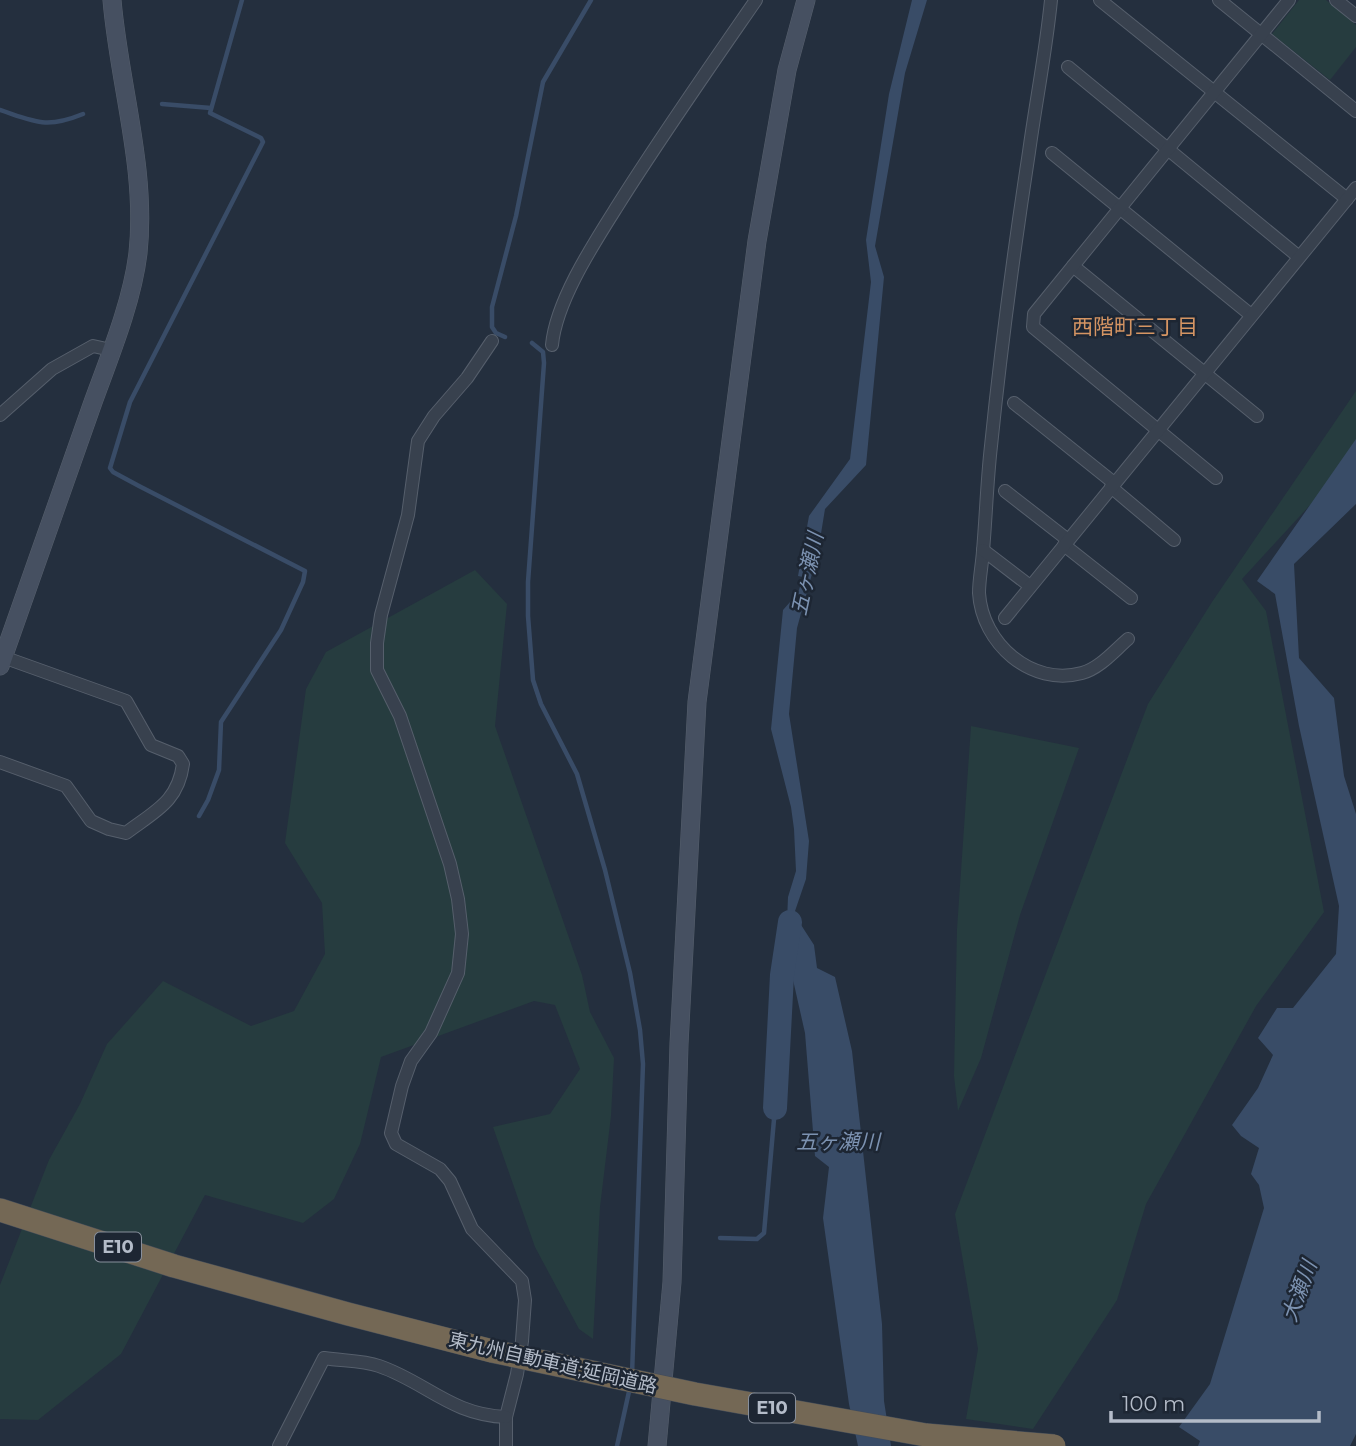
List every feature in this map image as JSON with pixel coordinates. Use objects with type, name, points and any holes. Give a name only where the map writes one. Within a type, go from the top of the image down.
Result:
[{"type":"highway","name":"東九州自動車道;延岡道路","points":[[0,1204],[61,1229]]},
{"type":"highway","name":"東九州自動車道;延岡道路","points":[[0,1210],[174,1266],[492,1350],[695,1394],[912,1432],[1054,1446]]},
{"type":"highway","points":[[0,1220],[174,1266]]},
{"type":"street","points":[[0,762],[66,786],[91,821],[126,833],[173,795],[181,781],[183,764],[178,756],[151,745],[126,701],[2,661],[111,349],[138,255],[140,210],[137,171],[112,0]]},
{"type":"street","points":[[552,345],[563,305],[589,252],[660,139],[756,0]]},
{"type":"street","points":[[657,1446],[672,1282],[679,1031],[697,702],[757,241],[787,70],[806,0]]},
{"type":"street","points":[[1051,0],[1045,63],[1006,309],[986,491],[979,594],[993,636],[1012,658],[1048,675],[1084,673],[1098,665],[1128,639]]},
{"type":"street","points":[[1100,0],[1347,199]]},
{"type":"street","points":[[1219,0],[1356,111]]},
{"type":"street","points":[[1216,478],[1032,327],[1034,314],[1289,0]]},
{"type":"street","points":[[1336,0],[1356,16]]},
{"type":"street","points":[[1068,67],[1299,257]]},
{"type":"street","points":[[1052,153],[1251,315]]},
{"type":"street","points":[[1005,618],[1356,188]]},
{"type":"street","points":[[1073,266],[1256,416]]},
{"type":"street","points":[[492,341],[418,441],[408,515],[381,615],[377,670],[400,716],[450,864],[458,899],[461,934],[458,973],[431,1032],[411,1061],[391,1133],[396,1144],[440,1169],[450,1181],[472,1229],[523,1281],[525,1300],[522,1341],[506,1418],[506,1446]]},
{"type":"street","points":[[0,415],[52,369],[93,346],[111,349]]},
{"type":"street","points":[[1014,403],[1174,540]]},
{"type":"street","points":[[1005,491],[1131,598]]},
{"type":"street","points":[[983,550],[1030,586]]},
{"type":"street","points":[[279,1446],[324,1358],[380,1366],[456,1407],[474,1414],[506,1418]]},
{"type":"green space","points":[[1299,0],[1326,0],[1356,25],[1356,47],[1330,80],[1272,34]]},
{"type":"green space","points":[[1356,391],[1356,455],[1242,579],[1266,611],[1324,912],[1256,1006],[1146,1204],[1117,1300],[1033,1429],[966,1419],[978,1349],[955,1214],[1148,704],[1212,602]]},
{"type":"green space","points":[[475,570],[507,604],[495,726],[582,975],[590,1012],[614,1058],[611,1116],[600,1207],[593,1339],[579,1329],[535,1247],[493,1127],[550,1114],[580,1069],[555,1005],[534,1001],[381,1057],[360,1144],[334,1199],[303,1223],[205,1195],[121,1354],[38,1420],[0,1419],[0,1285],[49,1160],[80,1104],[107,1044],[163,981],[251,1026],[294,1011],[325,954],[322,903],[285,843],[306,689],[326,652]]},
{"type":"green space","points":[[971,726],[1079,748],[1020,915],[981,1058],[958,1111],[954,1076],[957,929]]},
{"type":"water","name":"五ヶ瀬川","points":[[912,0],[927,0],[905,73],[875,246],[884,277],[866,465],[825,509],[818,552],[797,628],[789,714],[809,841],[806,879],[794,914],[814,945],[817,968],[835,977],[852,1051],[882,1324],[884,1401],[891,1446],[858,1446],[849,1404],[823,1218],[829,1167],[815,1156],[805,1033],[791,971],[787,921],[788,897],[796,871],[794,829],[771,729],[783,610],[798,593],[803,577],[798,576],[809,516],[850,459],[871,282],[866,240],[889,94]]},
{"type":"water","name":"大瀬川","points":[[1356,439],[1356,504],[1294,564],[1299,658],[1334,698],[1344,776],[1356,814],[1356,1434],[1350,1446],[1198,1446],[1200,1441],[1179,1427],[1210,1384],[1264,1208],[1259,1185],[1251,1174],[1259,1148],[1241,1136],[1232,1125],[1258,1088],[1273,1055],[1258,1038],[1277,1008],[1293,1008],[1336,954],[1339,906],[1299,726],[1275,594],[1257,581]]},
{"type":"waterway","points":[[199,816],[219,770],[221,722],[281,630],[303,582],[305,571],[139,486],[110,468],[130,402],[263,142],[261,138],[210,113],[242,0]]},
{"type":"waterway","points":[[505,337],[496,333],[492,327],[492,307],[516,216],[543,82],[591,0]]},
{"type":"waterway","points":[[162,104],[211,108]]},
{"type":"waterway","points":[[0,110],[41,122],[70,119],[83,114]]},
{"type":"waterway","points":[[532,343],[543,352],[544,363],[528,582],[533,680],[541,704],[577,774],[605,870],[630,973],[640,1030],[643,1064],[632,1375]]},
{"type":"waterway","points":[[775,1108],[782,975],[790,922]]},
{"type":"waterway","points":[[720,1238],[757,1239],[764,1233],[775,1108]]},
{"type":"waterway","points":[[617,1446],[630,1387]]},
{"type":"district","name":"西階町三丁目","points":[[1135,326]]}]
